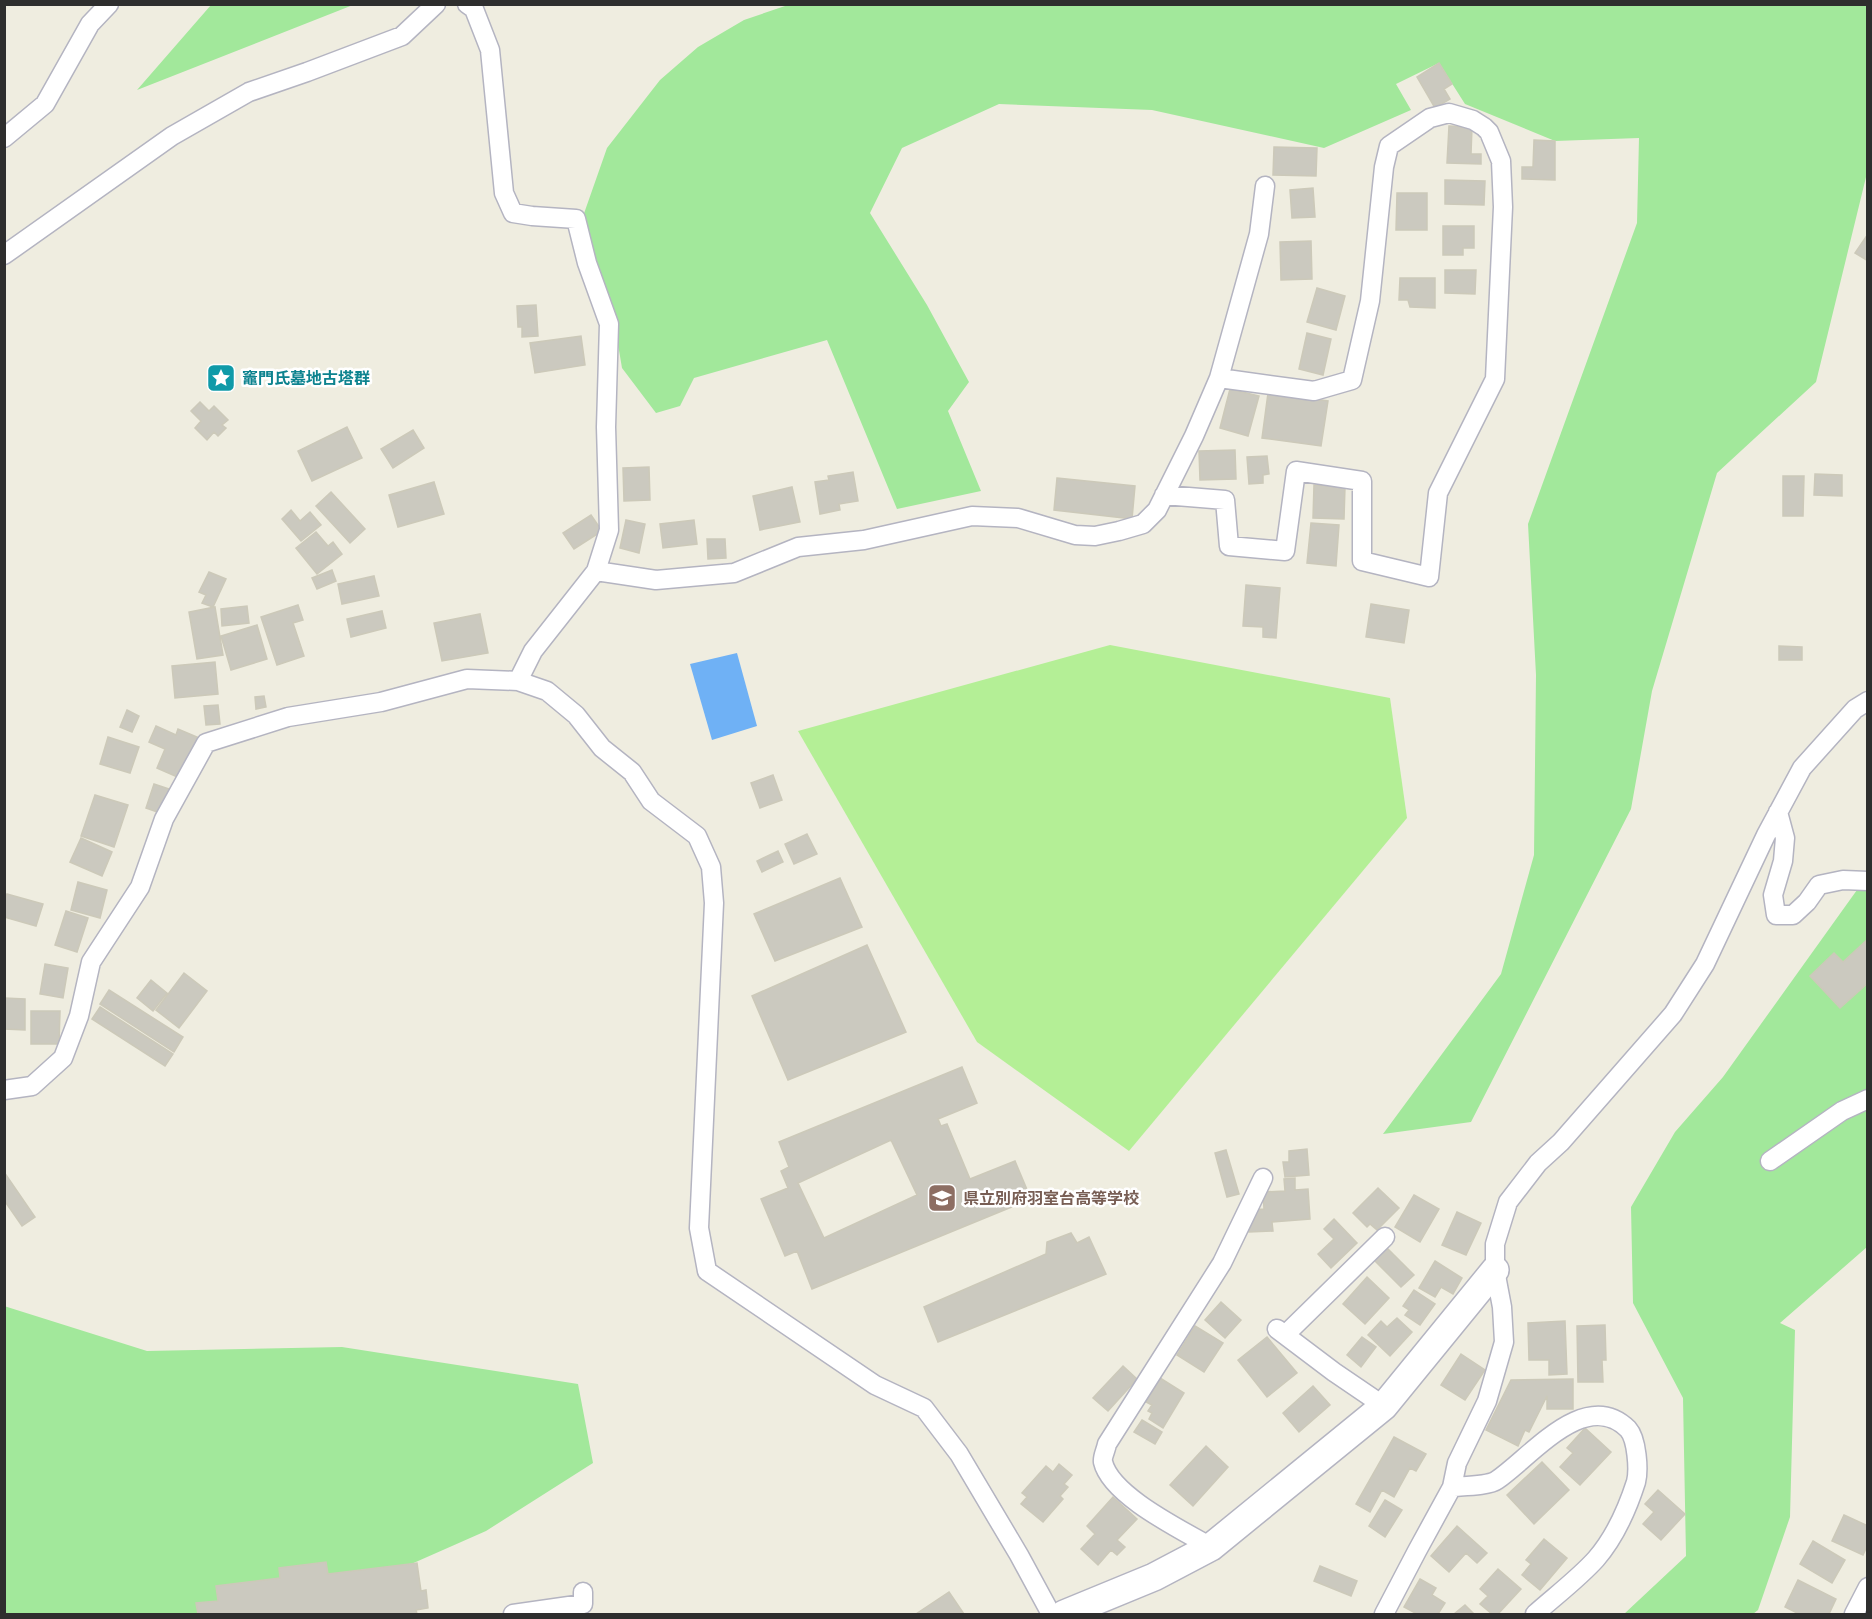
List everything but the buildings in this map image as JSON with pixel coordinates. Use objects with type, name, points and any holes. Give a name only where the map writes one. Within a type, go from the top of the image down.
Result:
[{"type":"street","points":[[4,138],[45,104],[90,24],[109,4]]},
{"type":"street","points":[[4,255],[172,136],[249,92],[402,36],[436,4]]},
{"type":"street","points":[[467,4],[474,9],[490,50],[504,193],[513,213],[576,219],[587,263],[609,324],[606,427],[609,530],[596,571],[533,651],[518,681]]},
{"type":"street","points":[[1164,495],[1225,500],[1229,546],[1285,550],[1296,471],[1362,481],[1362,561],[1429,577],[1438,493],[1495,379],[1503,207],[1501,161],[1489,132],[1473,120],[1449,113],[1430,118],[1389,146],[1384,167],[1370,301],[1352,380],[1314,391],[1219,378]]},
{"type":"street","points":[[596,571],[656,580],[734,573],[798,547],[864,540],[972,516],[1018,518],[1062,532],[1095,536],[1143,524],[1157,510],[1194,436],[1219,378],[1259,234],[1265,186]]},
{"type":"street","points":[[4,1090],[32,1086],[63,1058],[79,1016],[91,962],[140,887],[164,819],[206,743],[288,717],[381,702],[467,679],[518,681],[547,691],[576,715],[602,748],[632,772],[651,801],[697,836],[711,867],[714,903],[699,1228],[707,1271],[875,1385],[924,1408],[960,1454],[1051,1614]]},
{"type":"street","points":[[1384,1614],[1452,1487],[1457,1464],[1487,1401],[1504,1342],[1502,1307],[1495,1270],[1495,1244],[1508,1202],[1538,1163],[1561,1142],[1672,1014],[1705,964],[1766,835],[1802,768],[1855,709],[1868,701]]},
{"type":"street","points":[[1778,812],[1785,838],[1783,861],[1773,895],[1776,915],[1792,915],[1807,902],[1819,885],[1843,880],[1868,881]]},
{"type":"street","points":[[1770,1161],[1842,1111],[1868,1099]]},
{"type":"street","points":[[1211,1546],[1139,1506],[1109,1475],[1103,1460],[1107,1444],[1222,1263],[1263,1178]]},
{"type":"street","points":[[1384,1406],[1280,1331],[1385,1237]]},
{"type":"street","points":[[1064,1614],[1154,1577],[1211,1546],[1384,1406],[1495,1270]]},
{"type":"street","points":[[1452,1487],[1495,1482],[1564,1427],[1583,1417],[1604,1416],[1620,1423],[1630,1431],[1636,1450],[1636,1479],[1619,1526],[1596,1559],[1535,1614]]},
{"type":"street","points":[[1854,1614],[1868,1587]]},
{"type":"street","points":[[513,1614],[583,1604],[583,1592]]},
{"type":"green space","points":[[211,4],[353,5],[137,90]]},
{"type":"green space","points":[[788,5],[1867,5],[1867,173],[1816,382],[1717,473],[1652,691],[1631,809],[1471,1122],[1383,1134],[1501,974],[1534,855],[1536,675],[1528,524],[1637,223],[1639,138],[1555,141],[1465,104],[1439,63],[1396,84],[1411,110],[1324,148],[1152,110],[999,104],[902,148],[870,213],[927,305],[969,382],[948,411],[981,491],[897,509],[827,340],[694,378],[680,406],[656,413],[622,368],[610,297],[591,256],[581,222],[607,148],[660,80],[698,47],[744,20]]},
{"type":"green space","points":[[1110,645],[1390,698],[1407,818],[1129,1151],[977,1042],[798,731]]},
{"type":"green space","points":[[1867,876],[1867,1247],[1780,1323],[1795,1330],[1790,1517],[1758,1610],[1753,1614],[1624,1614],[1686,1556],[1683,1398],[1633,1303],[1631,1207],[1675,1132],[1723,1077]]},
{"type":"green space","points":[[4,1306],[147,1351],[342,1347],[578,1384],[593,1463],[486,1531],[298,1614],[5,1614]]},
{"type":"water","points":[[737,653],[757,726],[712,740],[690,664]]},
{"type":"place","name":"竈門氏墓地古塔群","points":[[221,378]]},
{"type":"place","name":"県立別府羽室台高等学校","points":[[942,1198]]}]
